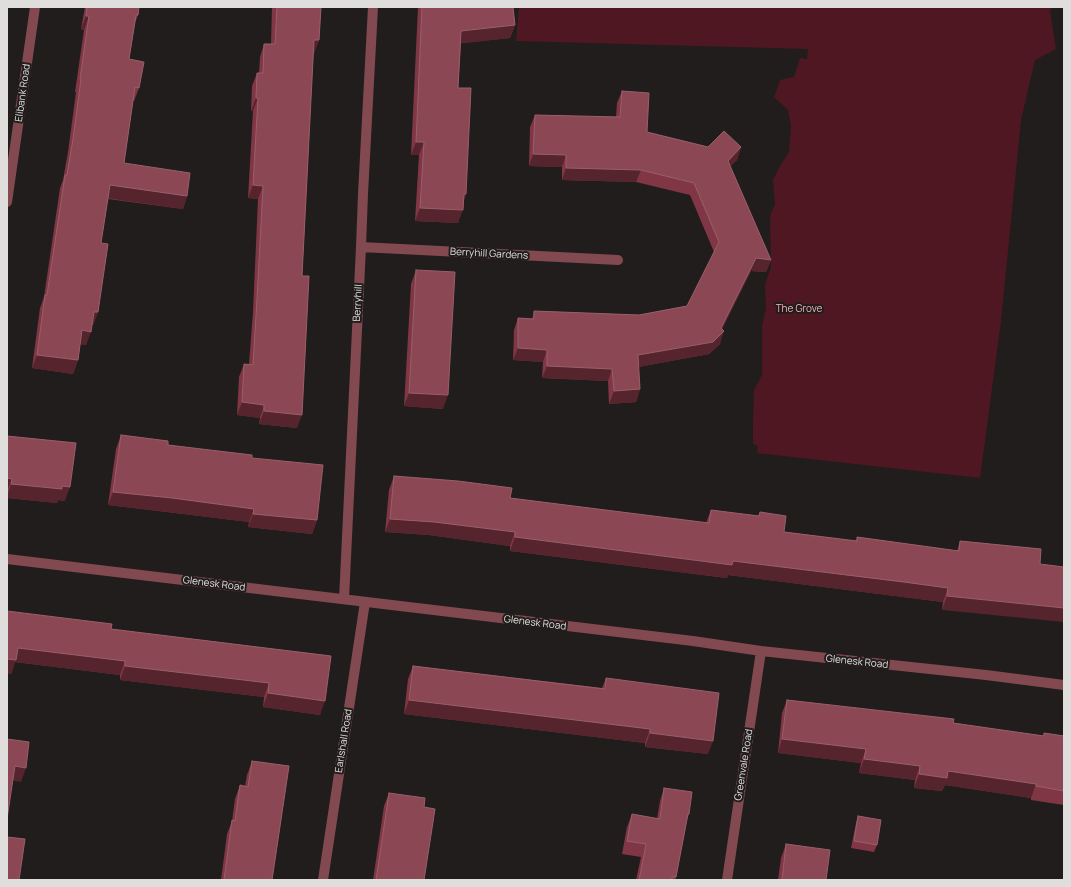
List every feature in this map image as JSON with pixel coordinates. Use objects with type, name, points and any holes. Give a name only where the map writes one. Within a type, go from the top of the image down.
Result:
[{"type":"street","name":"Elibank Road","points":[[7,202],[35,7]]},
{"type":"street","name":"Berryhill","points":[[344,599],[361,247],[362,194],[373,7]]},
{"type":"street","name":"Berryhill Gardens","points":[[361,247],[618,260]]},
{"type":"street","name":"Glenesk Road","points":[[7,559],[761,651],[986,675],[1064,685]]},
{"type":"street","name":"Earlshall Road","points":[[323,880],[365,602]]},
{"type":"street","name":"Greenvale Road","points":[[727,880],[761,651]]},
{"type":"green space","name":"The Grove","points":[[519,7],[1052,7],[1050,11],[1056,49],[1035,60],[1021,120],[1001,321],[980,478],[757,453],[758,446],[753,444],[754,390],[762,375],[762,326],[766,308],[765,285],[771,267],[770,216],[775,204],[773,180],[789,152],[791,127],[788,110],[774,97],[780,80],[794,77],[800,58],[807,59],[808,49],[516,41]]},
{"type":"building","points":[[87,7],[139,7],[138,15],[136,15],[129,59],[144,62],[139,88],[135,87],[124,163],[190,173],[187,196],[110,185],[101,243],[108,244],[98,312],[94,312],[91,332],[82,330],[78,360],[37,355],[45,295],[47,295],[65,175],[67,175],[73,139],[89,16],[86,16]]},
{"type":"building","points":[[277,7],[321,7],[319,40],[314,40],[302,276],[309,276],[302,415],[264,411],[264,405],[242,402],[244,364],[253,365],[263,186],[253,185],[258,98],[256,98],[257,73],[263,73],[264,44],[275,44]]},
{"type":"building","points":[[422,7],[513,7],[515,25],[461,31],[458,88],[471,88],[466,194],[464,194],[463,210],[420,208],[424,142],[416,142]]},
{"type":"building","points":[[622,91],[649,93],[647,132],[708,147],[724,131],[741,147],[728,161],[771,260],[756,258],[721,328],[724,331],[713,342],[638,355],[640,389],[614,391],[612,369],[547,366],[547,350],[518,348],[518,318],[534,319],[534,311],[639,315],[687,306],[719,242],[694,183],[641,170],[566,168],[566,155],[533,154],[535,115],[620,117]]},
{"type":"building","points":[[416,270],[455,272],[448,395],[409,393]]},
{"type":"building","points":[[121,435],[168,441],[168,445],[252,455],[252,458],[323,465],[317,520],[253,514],[254,509],[113,492]]},
{"type":"building","points":[[7,436],[76,443],[70,487],[62,486],[62,489],[11,484],[12,479],[7,478]]},
{"type":"building","points":[[394,476],[458,481],[512,488],[510,498],[709,523],[711,510],[759,516],[760,512],[786,516],[784,532],[857,541],[857,537],[959,551],[960,541],[1041,549],[1040,564],[1064,567],[1064,608],[947,596],[948,588],[904,582],[733,561],[732,565],[515,537],[515,532],[434,522],[390,519]]},
{"type":"building","points":[[7,611],[112,624],[111,629],[331,656],[325,701],[268,693],[269,683],[125,666],[125,661],[18,648],[16,660],[7,659]]},
{"type":"building","points":[[413,666],[605,689],[606,678],[719,693],[713,741],[650,733],[650,729],[409,700]]},
{"type":"building","points":[[787,700],[954,719],[953,723],[1044,736],[1044,733],[1064,736],[1064,791],[1036,786],[1036,784],[948,771],[947,778],[919,774],[920,766],[864,759],[866,749],[782,739]]},
{"type":"building","points":[[7,739],[29,742],[26,768],[15,766],[7,819]]},
{"type":"building","points":[[252,761],[289,766],[272,880],[224,880],[232,820],[235,821],[240,785],[248,787]]},
{"type":"building","points":[[664,788],[692,792],[676,877],[672,877],[672,880],[639,880],[646,844],[627,841],[632,814],[660,819]]},
{"type":"building","points":[[389,793],[425,798],[424,807],[435,809],[424,880],[376,880]]},
{"type":"building","points":[[858,816],[881,820],[877,845],[854,841]]},
{"type":"building","points":[[7,837],[25,839],[19,880],[7,880]]},
{"type":"building","points":[[786,844],[830,850],[826,880],[782,880]]}]
